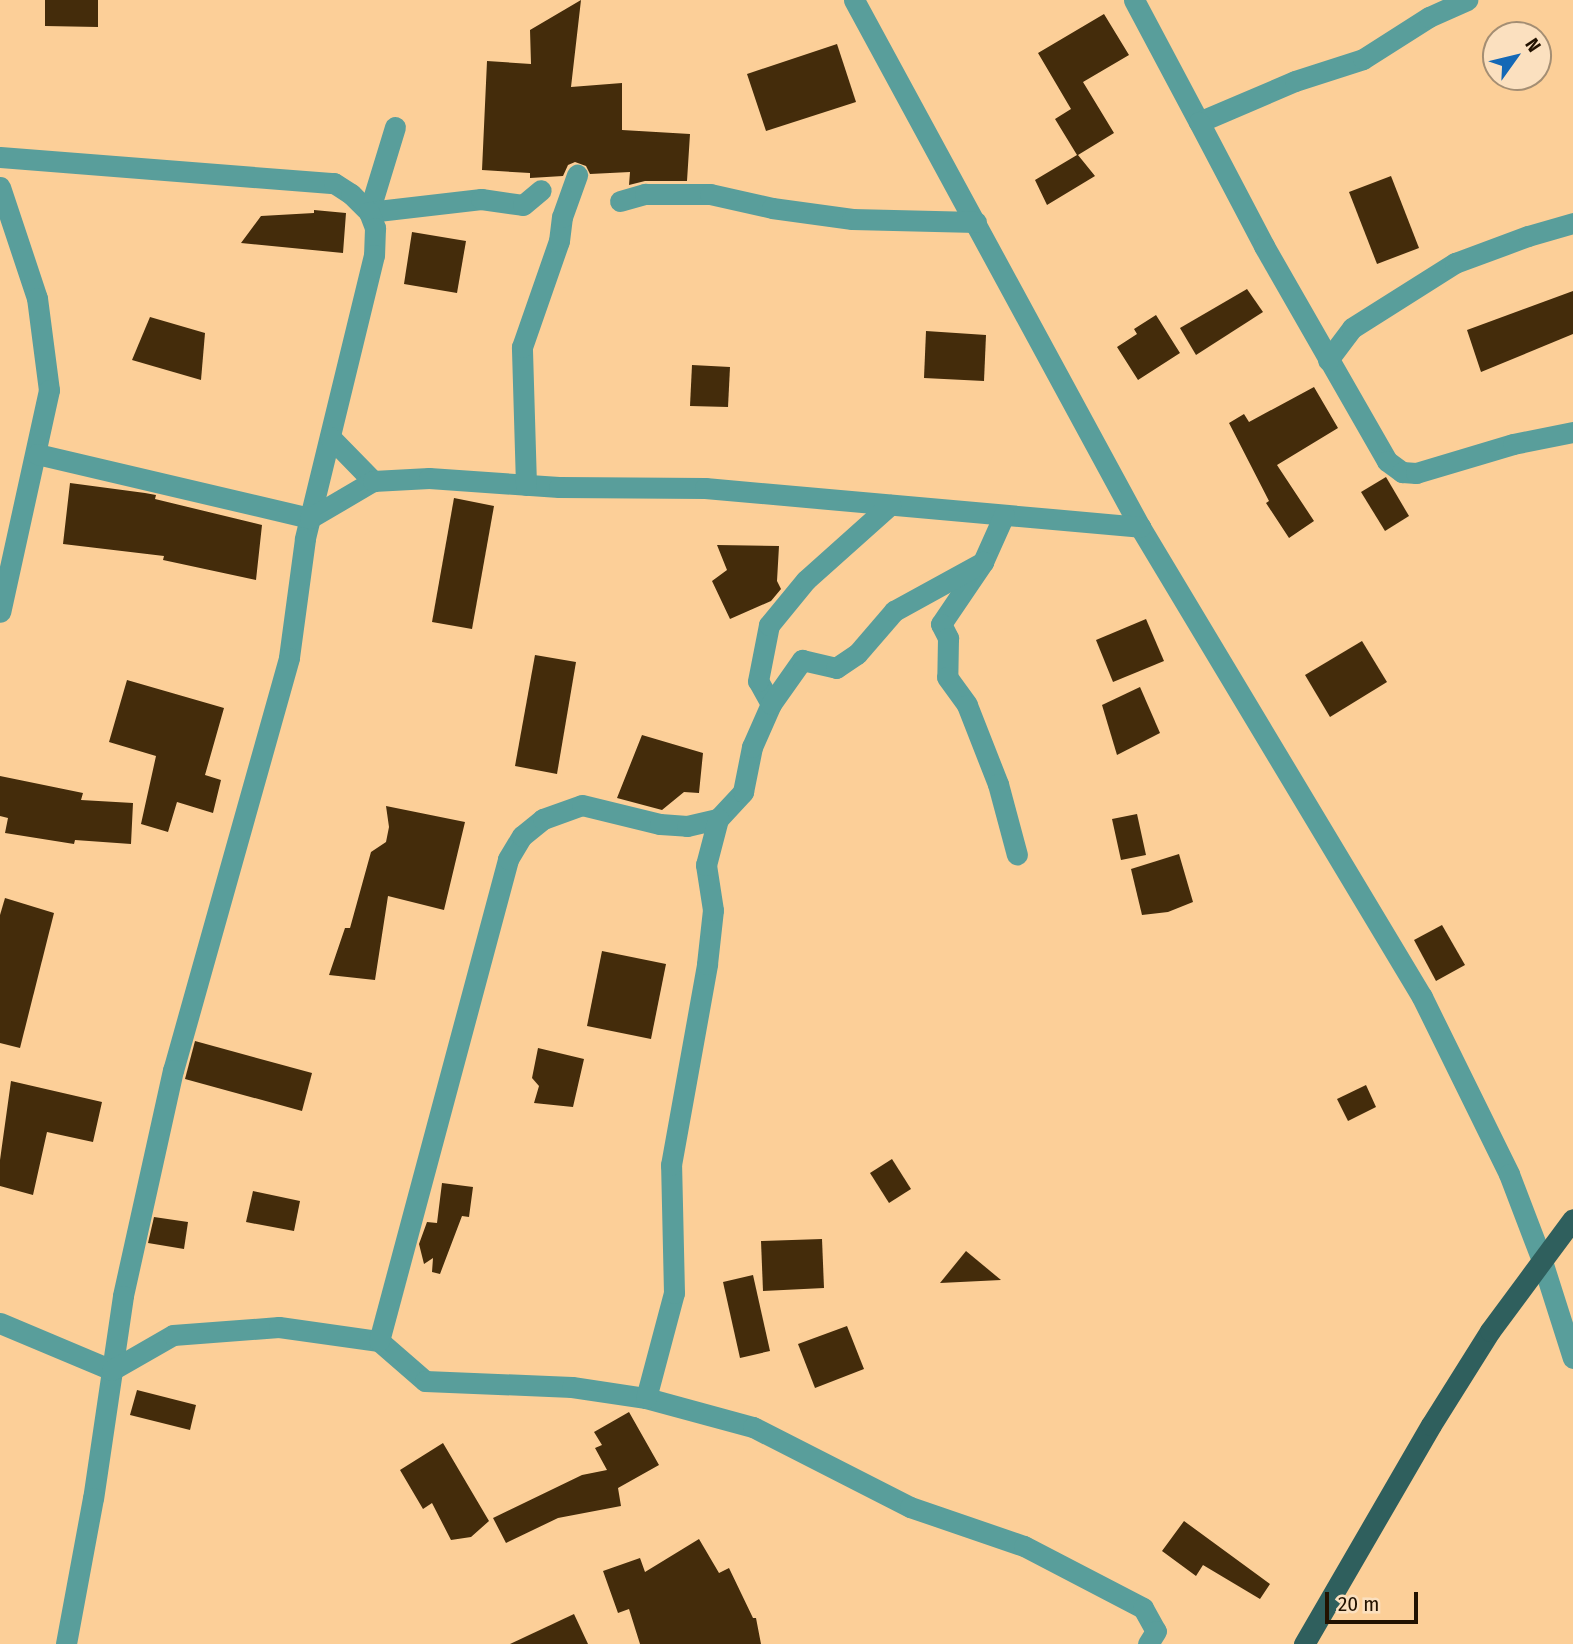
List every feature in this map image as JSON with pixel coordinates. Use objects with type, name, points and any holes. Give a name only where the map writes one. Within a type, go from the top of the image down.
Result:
[{"type":"main road","points":[[1304,1644],[1431,1424],[1541,1258],[1573,1219]]},
{"type":"street","points":[[853,0],[1140,527],[1422,997],[1509,1174],[1541,1258],[1573,1358]]},
{"type":"street","points":[[1134,0],[1328,360],[1387,461],[1402,472],[1416,473],[1513,444],[1573,432]]},
{"type":"street","points":[[1199,122],[1295,81],[1363,59],[1429,17],[1467,0]]},
{"type":"street","points":[[369,212],[395,127]]},
{"type":"street","points":[[0,157],[334,183],[351,194],[369,212],[375,228],[374,255],[310,518],[289,657],[173,1070],[123,1296],[93,1498],[66,1644]]},
{"type":"street","points":[[526,485],[522,347],[559,241],[562,218],[577,175]]},
{"type":"street","points":[[0,187],[37,298],[49,390],[0,612]]},
{"type":"street","points":[[369,212],[481,199],[523,205],[541,190]]},
{"type":"street","points":[[620,201],[645,194],[710,194],[772,208],[852,219],[976,222]]},
{"type":"street","points":[[1328,360],[1352,328],[1455,263],[1528,236],[1573,223]]},
{"type":"street","points":[[330,438],[373,481]]},
{"type":"street","points":[[37,454],[310,518],[373,481],[429,478],[526,485],[705,488],[1140,527]]},
{"type":"street","points":[[771,704],[758,681],[769,625],[806,580],[890,505]]},
{"type":"street","points":[[1004,515],[983,562],[941,624],[948,638],[947,677],[967,705],[998,784],[1017,855]]},
{"type":"street","points":[[646,1398],[674,1293],[671,1165],[707,964],[713,910],[706,865],[718,818],[743,792],[752,747],[771,704],[802,660],[836,668],[857,654],[894,611],[983,562]]},
{"type":"street","points":[[379,1341],[508,859],[522,836],[543,819],[582,805],[660,824],[687,826],[718,818]]},
{"type":"street","points":[[0,1323],[112,1370]]},
{"type":"street","points":[[112,1370],[173,1335],[279,1327],[379,1341],[425,1381],[572,1387],[646,1398],[753,1427],[910,1507],[1024,1546],[1143,1608],[1156,1631],[1148,1644]]},
{"type":"building","points":[[45,0],[98,0],[98,27],[45,26]]},
{"type":"building","points":[[581,0],[571,87],[622,83],[622,130],[690,134],[687,181],[645,181],[629,185],[630,172],[590,174],[586,166],[575,162],[568,165],[563,176],[530,178],[530,173],[482,170],[487,61],[531,64],[530,30]]},
{"type":"building","points":[[1104,14],[1129,55],[1083,82],[1114,133],[1078,155],[1095,176],[1047,205],[1035,180],[1077,155],[1055,119],[1071,109],[1038,53]]},
{"type":"building","points":[[837,44],[856,102],[766,131],[747,74]]},
{"type":"building","points":[[1391,176],[1419,248],[1377,264],[1349,192]]},
{"type":"building","points":[[314,210],[346,213],[343,253],[241,243],[261,216],[314,213]]},
{"type":"building","points":[[412,232],[466,241],[457,293],[404,284]]},
{"type":"building","points":[[1247,289],[1263,312],[1196,355],[1180,328]]},
{"type":"building","points":[[1573,291],[1573,334],[1481,372],[1467,330]]},
{"type":"building","points":[[1156,315],[1180,353],[1138,380],[1117,347],[1137,334],[1134,329]]},
{"type":"building","points":[[150,317],[205,333],[201,380],[132,360]]},
{"type":"building","points":[[926,331],[986,335],[984,381],[924,378]]},
{"type":"building","points":[[692,365],[730,367],[728,407],[690,406]]},
{"type":"building","points":[[1314,387],[1338,428],[1277,465],[1314,521],[1289,538],[1266,503],[1269,501],[1229,423],[1244,414],[1249,422]]},
{"type":"building","points":[[1386,477],[1409,516],[1385,531],[1361,492]]},
{"type":"building","points":[[70,483],[156,495],[155,499],[262,525],[256,580],[163,560],[164,556],[63,544]]},
{"type":"building","points":[[454,498],[494,506],[472,629],[432,622]]},
{"type":"building","points":[[717,545],[779,546],[777,581],[781,589],[771,601],[730,619],[712,581],[727,570]]},
{"type":"building","points":[[1146,619],[1164,661],[1113,682],[1096,640]]},
{"type":"building","points":[[1362,641],[1387,682],[1330,717],[1305,675]]},
{"type":"building","points":[[535,655],[576,662],[557,774],[515,766]]},
{"type":"building","points":[[127,680],[224,708],[205,775],[221,780],[213,813],[177,802],[168,832],[141,824],[156,756],[109,742]]},
{"type":"building","points":[[1140,687],[1160,733],[1117,755],[1102,705]]},
{"type":"building","points":[[642,735],[703,753],[699,793],[684,792],[662,810],[617,798]]},
{"type":"building","points":[[0,776],[83,793],[81,800],[133,803],[131,844],[75,840],[74,844],[5,833],[8,818],[0,816]]},
{"type":"building","points":[[386,806],[465,822],[444,910],[388,896],[375,980],[329,975],[345,928],[350,928],[371,852],[386,842],[389,827]]},
{"type":"building","points":[[1137,814],[1146,855],[1121,860],[1112,819]]},
{"type":"building","points":[[1179,854],[1193,902],[1168,912],[1142,915],[1131,869]]},
{"type":"building","points":[[5,898],[54,913],[20,1048],[0,1043],[0,915]]},
{"type":"building","points":[[1442,925],[1465,965],[1436,981],[1414,940]]},
{"type":"building","points":[[602,951],[666,964],[651,1039],[587,1026]]},
{"type":"building","points":[[195,1041],[312,1073],[302,1111],[185,1079]]},
{"type":"building","points":[[538,1048],[584,1059],[573,1107],[534,1103],[539,1086],[532,1078]]},
{"type":"building","points":[[11,1081],[102,1102],[93,1142],[47,1132],[33,1195],[0,1186],[0,1160]]},
{"type":"building","points":[[1366,1085],[1376,1107],[1348,1121],[1337,1099]]},
{"type":"building","points":[[892,1159],[911,1189],[889,1203],[870,1173]]},
{"type":"building","points":[[442,1183],[473,1187],[469,1217],[462,1216],[440,1274],[432,1272],[433,1258],[424,1264],[419,1244],[427,1222],[437,1223]]},
{"type":"building","points":[[253,1191],[300,1201],[294,1231],[246,1222]]},
{"type":"building","points":[[154,1217],[188,1222],[184,1249],[148,1243]]},
{"type":"building","points":[[822,1239],[824,1288],[763,1291],[761,1241]]},
{"type":"building","points":[[966,1251],[1001,1280],[940,1283]]},
{"type":"building","points":[[753,1275],[770,1351],[740,1358],[723,1282]]},
{"type":"building","points":[[847,1326],[864,1369],[815,1388],[798,1344]]},
{"type":"building","points":[[137,1390],[196,1405],[190,1430],[130,1415]]},
{"type":"building","points":[[629,1412],[659,1465],[618,1488],[621,1506],[558,1518],[506,1543],[493,1518],[582,1475],[607,1470],[595,1448],[602,1445],[594,1432]]},
{"type":"building","points":[[443,1443],[489,1521],[471,1537],[451,1540],[432,1503],[423,1509],[400,1470]]},
{"type":"building","points":[[1184,1521],[1270,1584],[1260,1599],[1203,1565],[1196,1576],[1162,1551]]},
{"type":"building","points":[[699,1539],[719,1573],[729,1568],[753,1618],[756,1618],[761,1644],[640,1644],[629,1609],[618,1613],[603,1571],[640,1558],[645,1572]]},
{"type":"building","points":[[574,1614],[588,1644],[510,1644]]}]
